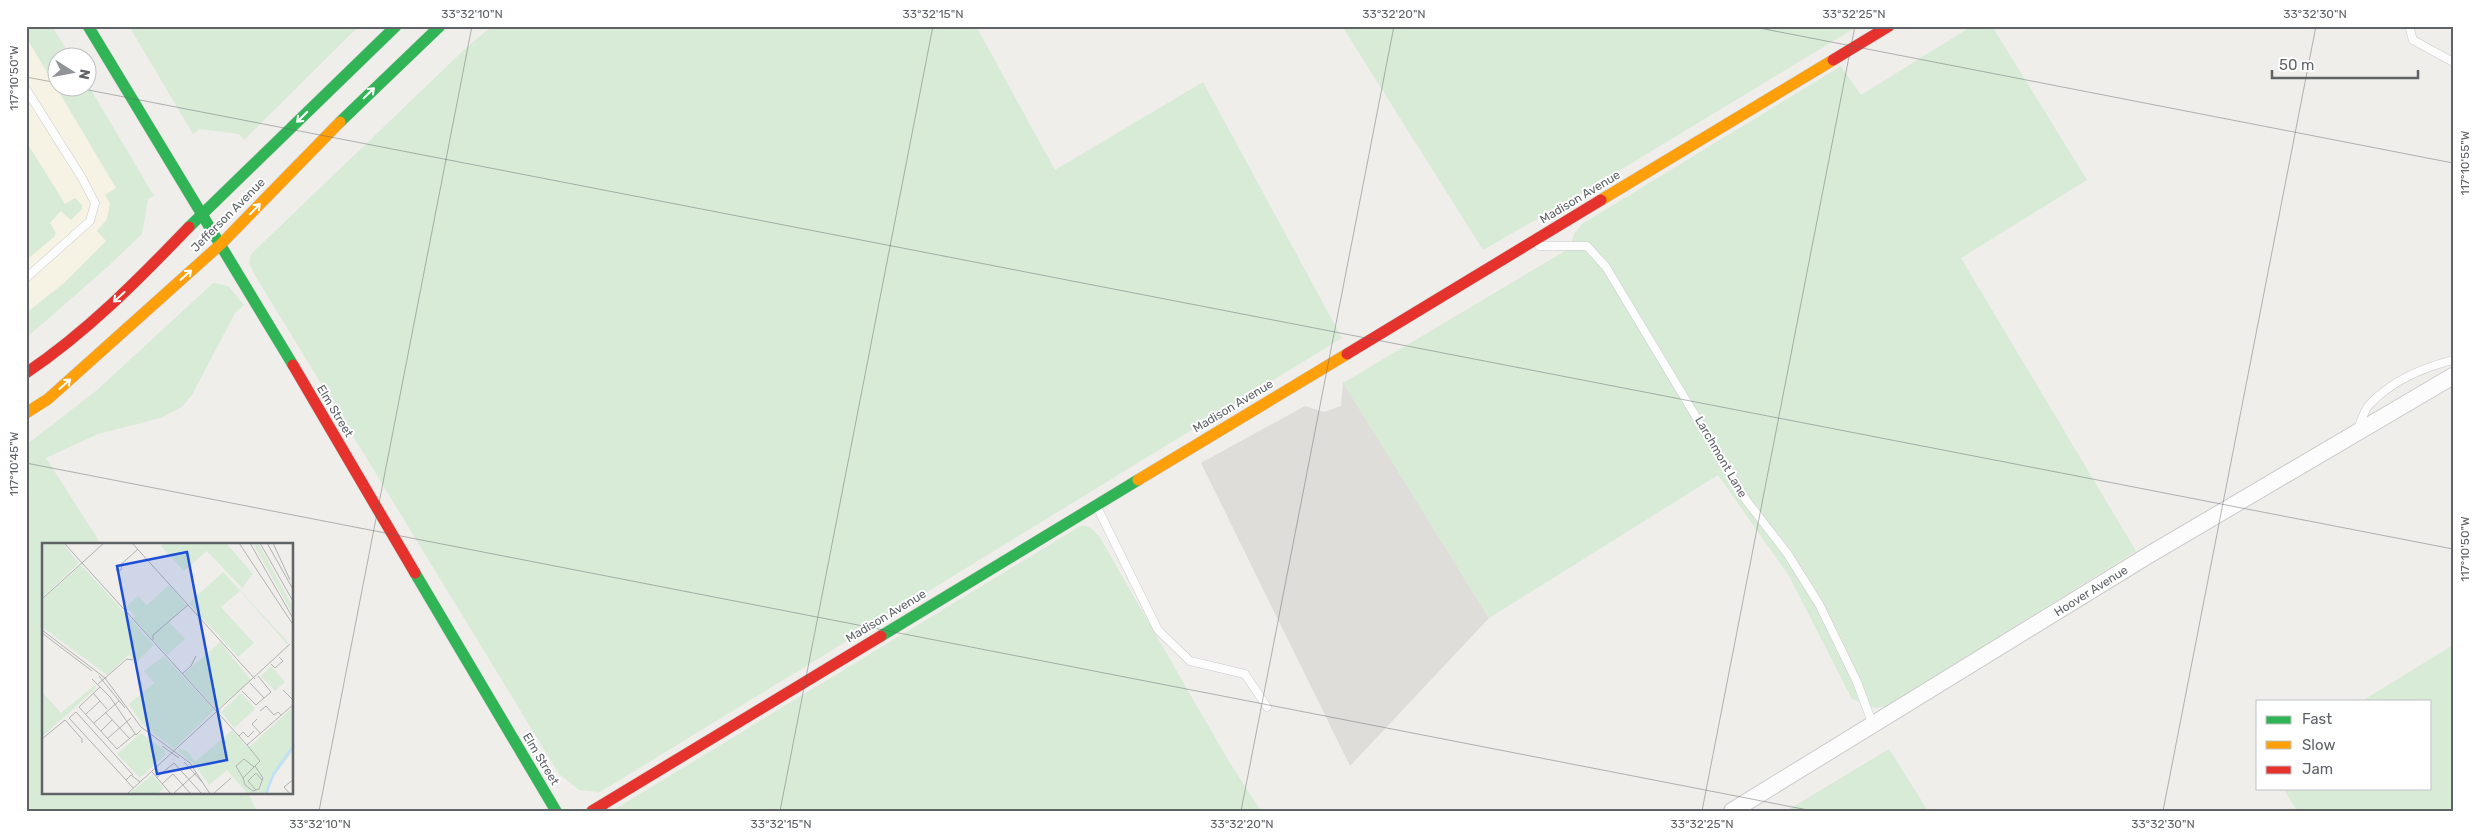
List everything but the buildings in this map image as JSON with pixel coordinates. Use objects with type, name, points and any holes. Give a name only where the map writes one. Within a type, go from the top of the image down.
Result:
[{"type":"street","name":"Elm Street","points":[[88,26],[202,212],[556,811]]},
{"type":"street","name":"Jefferson Avenue","points":[[26,373],[60,350],[138,280],[202,212],[396,26]]},
{"type":"street","name":"Jefferson Avenue","points":[[26,413],[48,399],[221,244],[313,148],[440,26]]},
{"type":"street","name":"Madison Avenue","points":[[592,811],[1889,26]]},
{"type":"street","name":"Hoover Avenue","points":[[1732,811],[2147,556],[2453,376]]},
{"type":"lane","points":[[2409,26],[2413,40],[2453,62]]},
{"type":"lane","points":[[26,89],[82,178],[95,203],[90,221],[26,278]]},
{"type":"lane","name":"Larchmont Lane","points":[[1527,245],[1587,246],[1606,267],[1746,500],[1787,553],[1819,604],[1857,682],[1873,725]]},
{"type":"lane","points":[[2357,433],[2368,405],[2383,393],[2417,370],[2453,360]]},
{"type":"lane","points":[[1096,505],[1158,630],[1190,661],[1245,674],[1267,707]]},
{"type":"shaded area","points":[[26,26],[48,48],[48,98],[94,98],[154,196],[148,199],[142,234],[103,271],[26,338]]},
{"type":"shaded area","points":[[1343,382],[1489,618],[1350,766],[1201,463],[1305,406],[1324,412],[1341,406]]},
{"type":"green space","points":[[26,26],[52,26],[65,48],[48,48],[48,74],[26,37]]},
{"type":"green space","points":[[129,26],[359,26],[244,140],[239,134],[200,129],[193,134]]},
{"type":"green space","points":[[492,26],[976,26],[1055,170],[1203,82],[1342,338],[600,792],[579,790],[559,774],[253,272],[249,262],[251,254],[467,47]]},
{"type":"green space","points":[[1342,26],[1858,26],[1579,195],[1483,250]]},
{"type":"green space","points":[[1972,26],[1992,26],[2087,180],[1961,258],[2136,551],[1887,706],[1875,708],[1852,699],[1789,576],[1718,475],[1489,618],[1343,383],[1570,248],[1574,234],[1582,224],[1841,66],[1861,95]]},
{"type":"green space","points":[[62,98],[96,98],[154,196],[148,199],[142,234],[103,271],[26,338],[26,313],[64,283],[106,241],[97,231],[107,219],[110,203],[105,195],[116,188]]},
{"type":"green space","points":[[26,141],[65,204],[75,198],[82,205],[82,209],[71,220],[61,211],[50,223],[56,233],[54,237],[30,257],[26,256]]},
{"type":"green space","points":[[213,283],[228,286],[244,305],[235,313],[192,395],[182,407],[161,418],[98,434],[46,458],[100,543],[42,543],[42,794],[248,794],[257,811],[26,811],[26,445],[97,390]]},
{"type":"green space","points":[[1082,525],[1091,528],[1099,536],[1228,760],[1261,811],[612,811]]},
{"type":"green space","points":[[2453,645],[2453,811],[2297,811],[2284,790],[2432,790],[2432,700],[2364,700]]},
{"type":"green space","points":[[1889,749],[1928,811],[1786,811]]},
{"type":"traffic: fast","points":[[88,26],[293,365]]},
{"type":"traffic: fast","points":[[189,227],[396,26]]},
{"type":"traffic: fast","points":[[340,122],[440,26]]},
{"type":"traffic: fast","points":[[881,636],[1138,480]]},
{"type":"traffic: fast","points":[[415,573],[556,811]]},
{"type":"traffic: slow","points":[[1601,200],[1833,60]]},
{"type":"traffic: slow","points":[[26,413],[48,399],[221,244],[340,122]]},
{"type":"traffic: slow","points":[[1138,480],[1347,354]]},
{"type":"traffic: jam","points":[[1833,60],[1889,26]]},
{"type":"traffic: jam","points":[[1347,354],[1601,200]]},
{"type":"traffic: jam","points":[[26,373],[91,323],[131,286],[189,227]]},
{"type":"traffic: jam","points":[[293,365],[415,573]]},
{"type":"traffic: jam","points":[[592,811],[881,636]]}]
